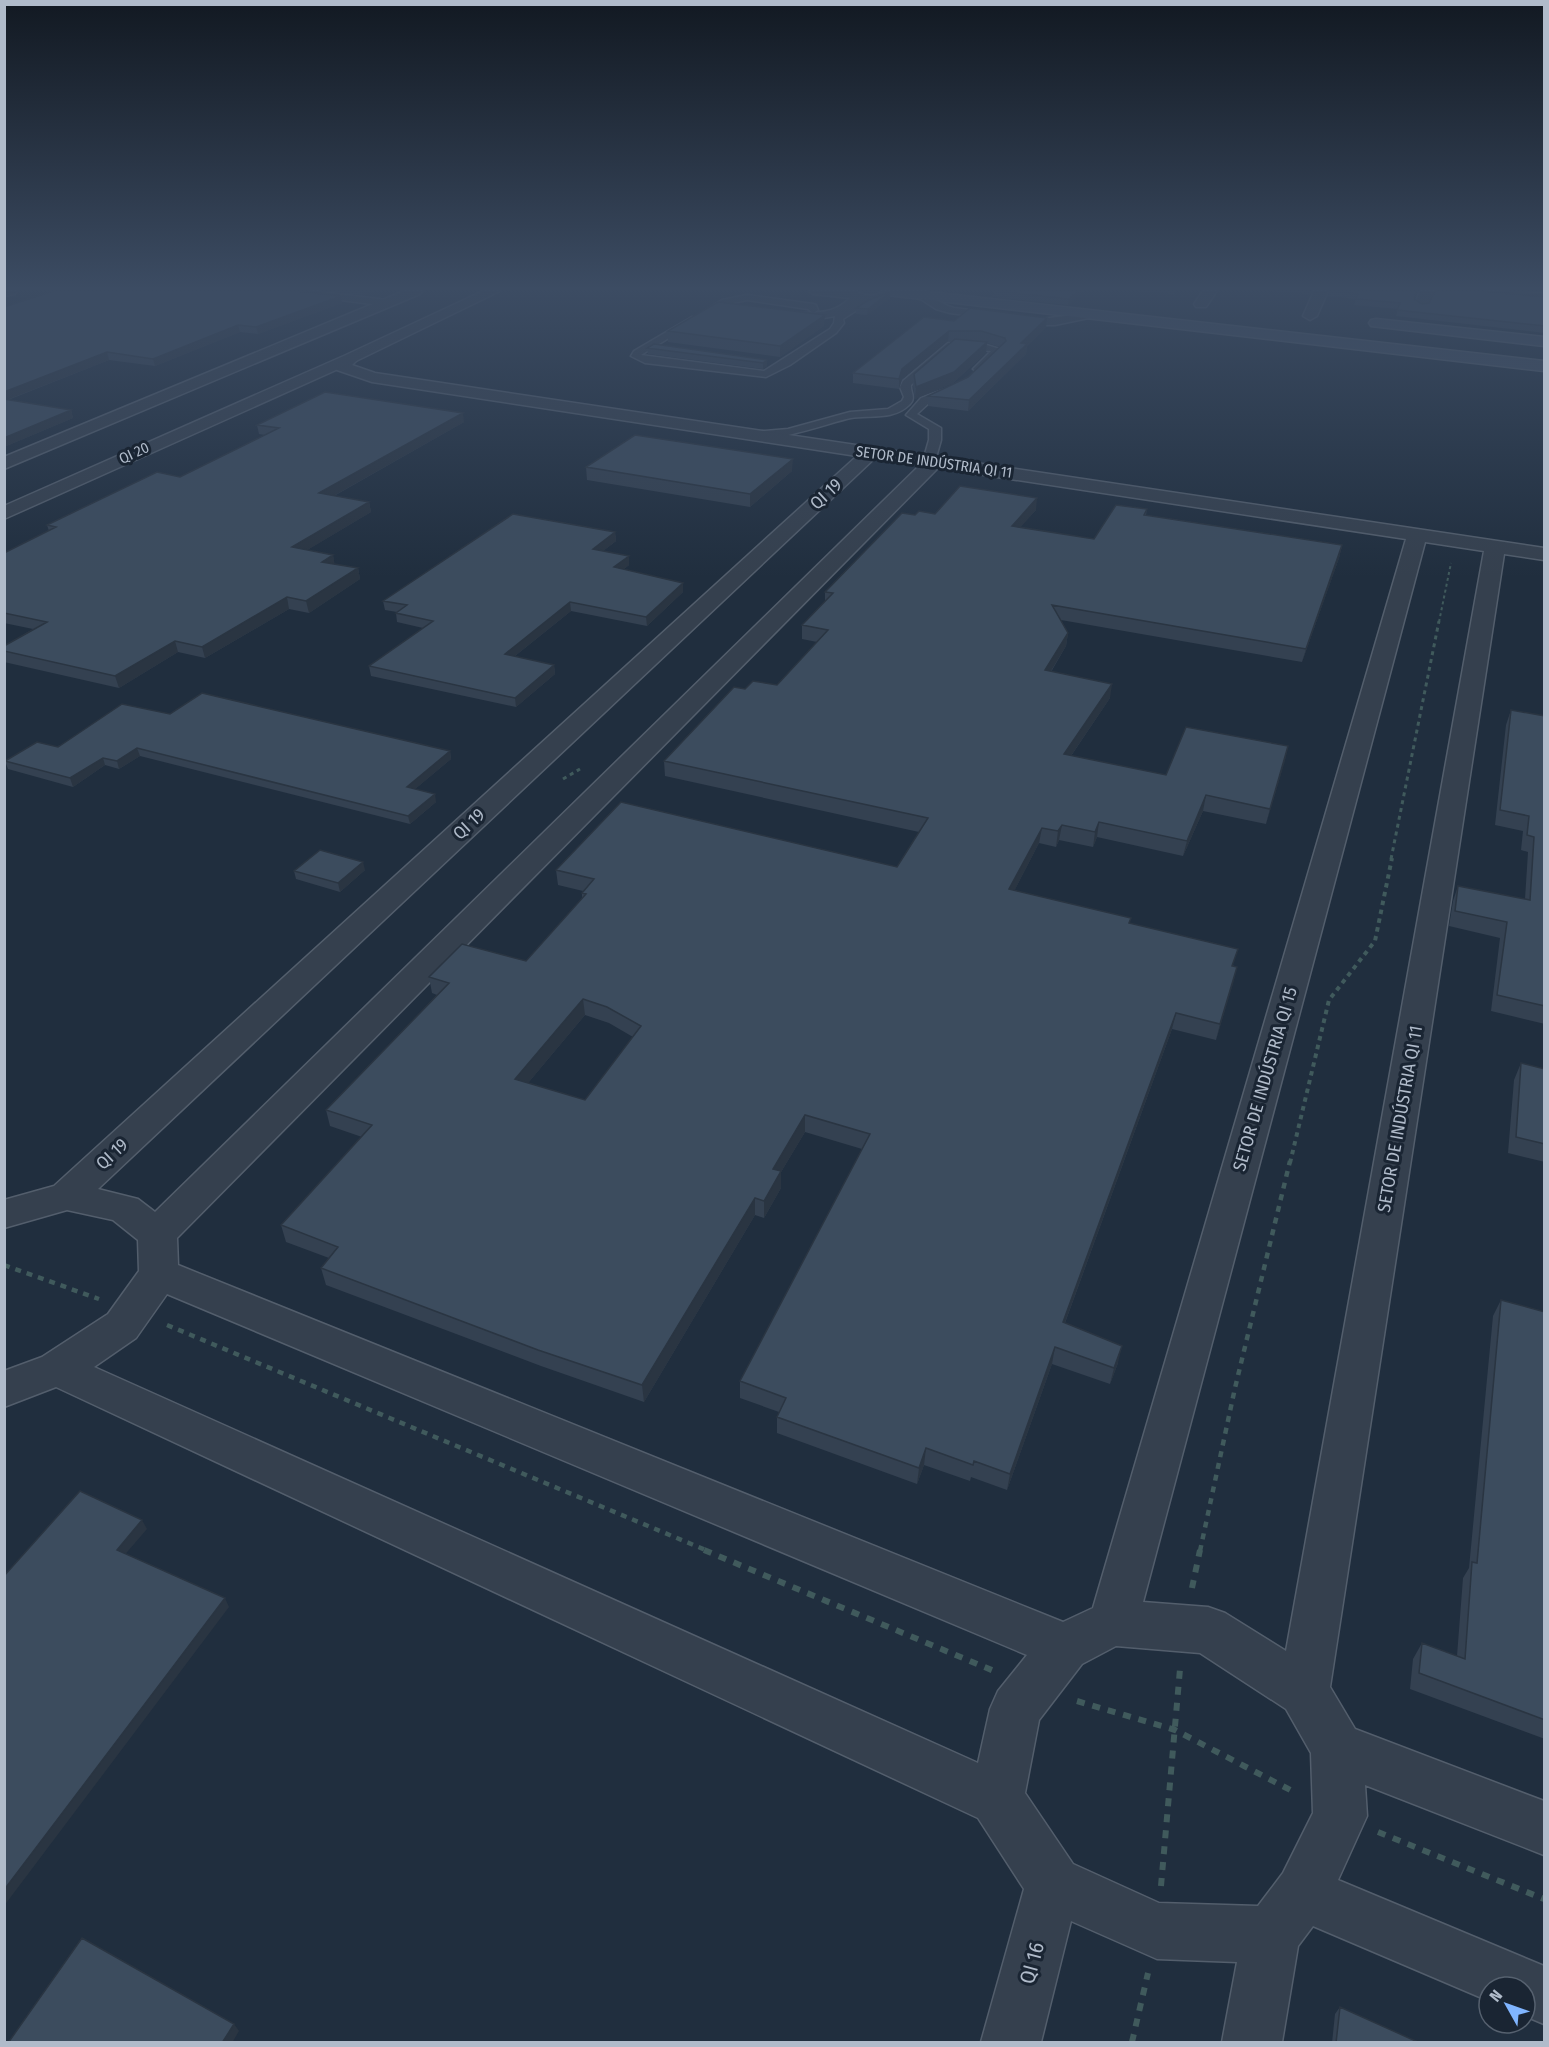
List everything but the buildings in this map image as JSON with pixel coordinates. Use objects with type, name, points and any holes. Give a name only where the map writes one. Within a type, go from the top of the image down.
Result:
[{"type":"street","points":[[4,464],[98,432],[200,387]]},
{"type":"street","name":"QI 20","points":[[4,513],[285,387]]},
{"type":"street","name":"SETOR DE INDÚSTRIA QI 11","points":[[435,387],[1545,554]]},
{"type":"street","points":[[120,444],[165,439]]},
{"type":"street","name":"QI 19","points":[[67,1196],[871,452]]},
{"type":"street","points":[[4,1389],[57,1369],[122,1326],[133,1311],[158,1254],[932,461]]},
{"type":"street","name":"SETOR DE INDÚSTRIA QI 15","points":[[1113,1623],[1417,535]]},
{"type":"street","name":"SETOR DE INDÚSTRIA QI 11","points":[[1304,1691],[1495,548]]},
{"type":"street","points":[[4,1214],[67,1196],[125,1209],[158,1254],[1065,1647]]},
{"type":"street","points":[[57,1369],[997,1799],[1053,1884],[1157,1931],[1287,1914],[1545,1995]]},
{"type":"street","points":[[997,1799],[1016,1710],[1065,1647],[1113,1623],[1208,1630],[1304,1691],[1337,1748],[1340,1816],[1287,1914],[1252,2043]]},
{"type":"street","points":[[1337,1748],[1545,1828]]},
{"type":"street","name":"QI 16","points":[[1011,2043],[1053,1884]]},
{"type":"lane","points":[[753,435],[789,432],[850,415],[891,412],[906,402],[909,397],[905,387]]},
{"type":"lane","points":[[932,461],[935,428],[911,415],[918,404],[959,387]]},
{"type":"path","points":[[1132,2043],[1157,1931],[1184,1628],[1235,1388],[1329,1000],[1376,941],[1455,541]]},
{"type":"path","points":[[4,1265],[133,1311],[1034,1688],[1175,1730],[1340,1816],[1545,1899]]}]
